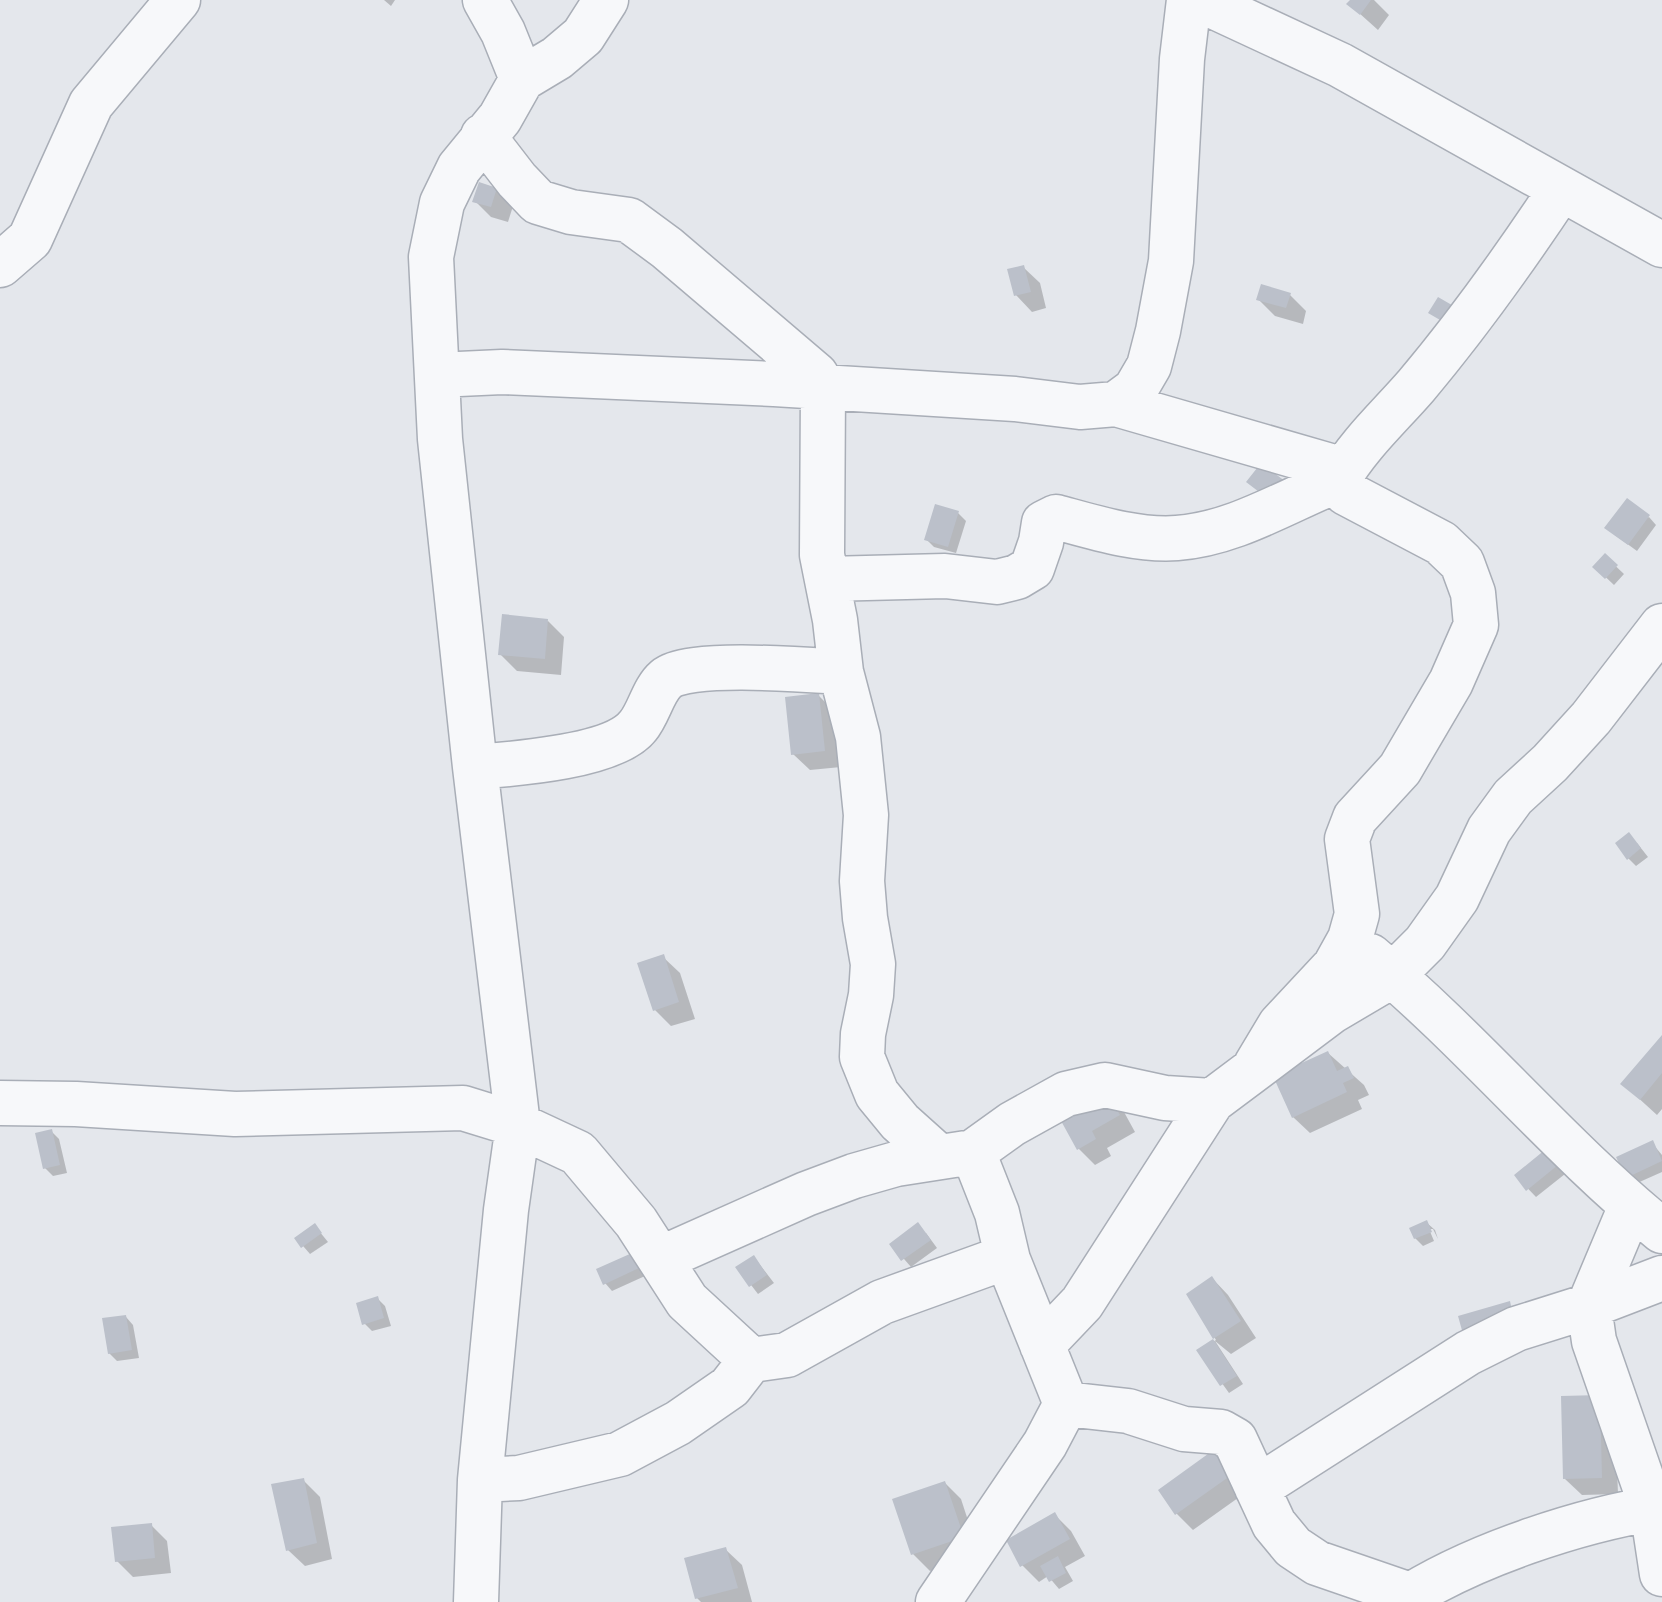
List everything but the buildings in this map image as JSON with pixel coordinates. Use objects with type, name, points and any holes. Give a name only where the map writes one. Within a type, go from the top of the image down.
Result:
[{"type":"street","points":[[0,265],[30,239],[91,104],[178,0]]},
{"type":"street","points":[[485,0],[503,32],[522,79]]},
{"type":"street","points":[[476,1602],[480,1480],[506,1210],[518,1125],[440,439],[431,257],[442,203],[459,168],[500,118],[522,79],[557,58],[583,36],[606,0]]},
{"type":"street","points":[[1116,404],[1135,390],[1149,366],[1171,261],[1182,59],[1189,0]]},
{"type":"street","points":[[1200,0],[1340,65],[1662,245]]},
{"type":"street","points":[[483,136],[538,202],[571,212],[629,220],[667,248],[808,368],[823,388],[822,555],[835,620],[841,672],[858,737],[866,815],[862,881],[873,964],[862,1057],[877,1094],[900,1122],[956,1155],[997,1213],[1008,1260],[1066,1404],[1045,1444],[938,1602]]},
{"type":"street","points":[[827,579],[945,576],[997,582],[1017,577],[1032,568],[1044,523],[1056,517],[1148,537],[1177,538],[1205,533],[1263,514],[1341,475],[1383,419],[1414,388],[1482,305],[1561,189]]},
{"type":"street","points":[[437,375],[502,372],[1015,399],[1080,407],[1116,404],[1341,475]]},
{"type":"street","points":[[1256,1065],[1280,1025],[1335,966],[1350,939],[1357,914],[1347,839],[1355,818],[1400,769],[1451,682],[1476,625],[1473,593],[1462,563],[1441,543],[1346,493],[1341,475]]},
{"type":"street","points":[[1042,1345],[1082,1303],[1212,1101],[1332,1011],[1393,975],[1425,943],[1457,898],[1489,830],[1513,797],[1550,763],[1656,648]]},
{"type":"street","points":[[475,767],[554,758],[605,746],[637,728],[666,678],[693,668],[841,672]]},
{"type":"street","points":[[1350,939],[1453,1028],[1554,1134],[1646,1218],[1589,1306],[1594,1341],[1657,1508],[1662,1574]]},
{"type":"street","points":[[660,1259],[854,1176],[896,1164],[956,1155],[1066,1094],[1105,1085],[1165,1098],[1212,1101]]},
{"type":"street","points":[[0,1103],[76,1104],[235,1114],[463,1108],[518,1125],[578,1153],[636,1222],[687,1301],[751,1360]]},
{"type":"street","points":[[480,1480],[519,1478],[620,1454],[678,1423],[730,1387],[751,1360],[787,1355],[882,1302],[1001,1259],[1008,1260]]},
{"type":"street","points":[[1257,1488],[1468,1353],[1516,1329],[1662,1278]]},
{"type":"street","points":[[1066,1404],[1128,1411],[1184,1429],[1221,1432],[1235,1440],[1274,1524],[1293,1547],[1317,1563],[1426,1593],[1543,1536],[1657,1508]]}]
